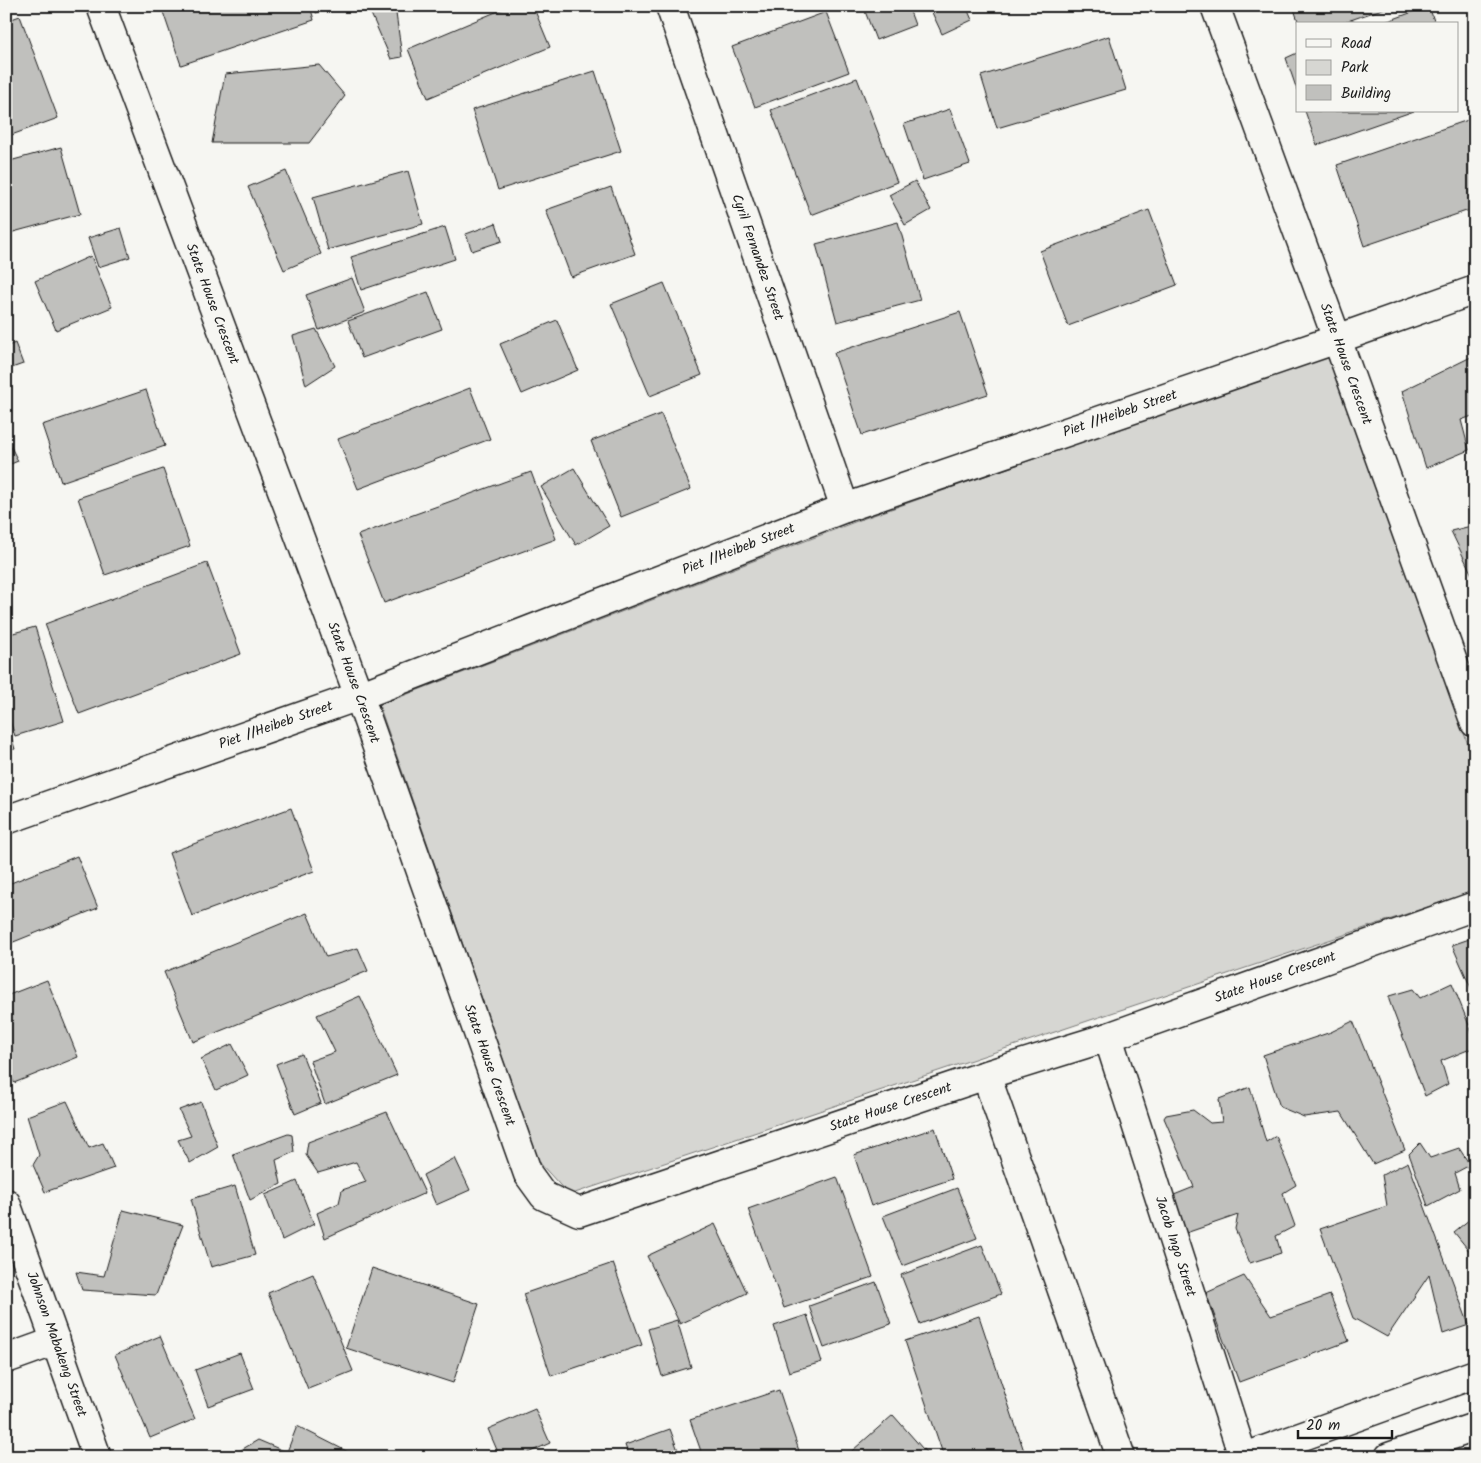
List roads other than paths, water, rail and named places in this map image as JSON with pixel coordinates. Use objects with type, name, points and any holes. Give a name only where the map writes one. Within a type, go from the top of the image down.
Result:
[{"type":"street","name":"State House Crescent","points":[[100,6],[359,696],[528,1174],[544,1196],[579,1212],[986,1075],[1108,1037],[1475,906]]},
{"type":"street","name":"Cyril Fernandez Street","points":[[670,6],[846,508]]},
{"type":"street","name":"State House Crescent","points":[[1215,6],[1475,723]]},
{"type":"street","name":"Piet //Heibeb Street","points":[[6,820],[359,696],[846,508],[1475,290]]},
{"type":"street","name":"Jacob Ingo Street","points":[[1108,1037],[1244,1457]]},
{"type":"street","points":[[986,1075],[1121,1457]]},
{"type":"street","name":"Johnson Mabakeng Street","points":[[6,1203],[97,1457]]},
{"type":"street","points":[[6,1359],[56,1341]]},
{"type":"street","points":[[1244,1457],[1475,1374]]},
{"type":"street","points":[[1389,1457],[1475,1427]]}]
